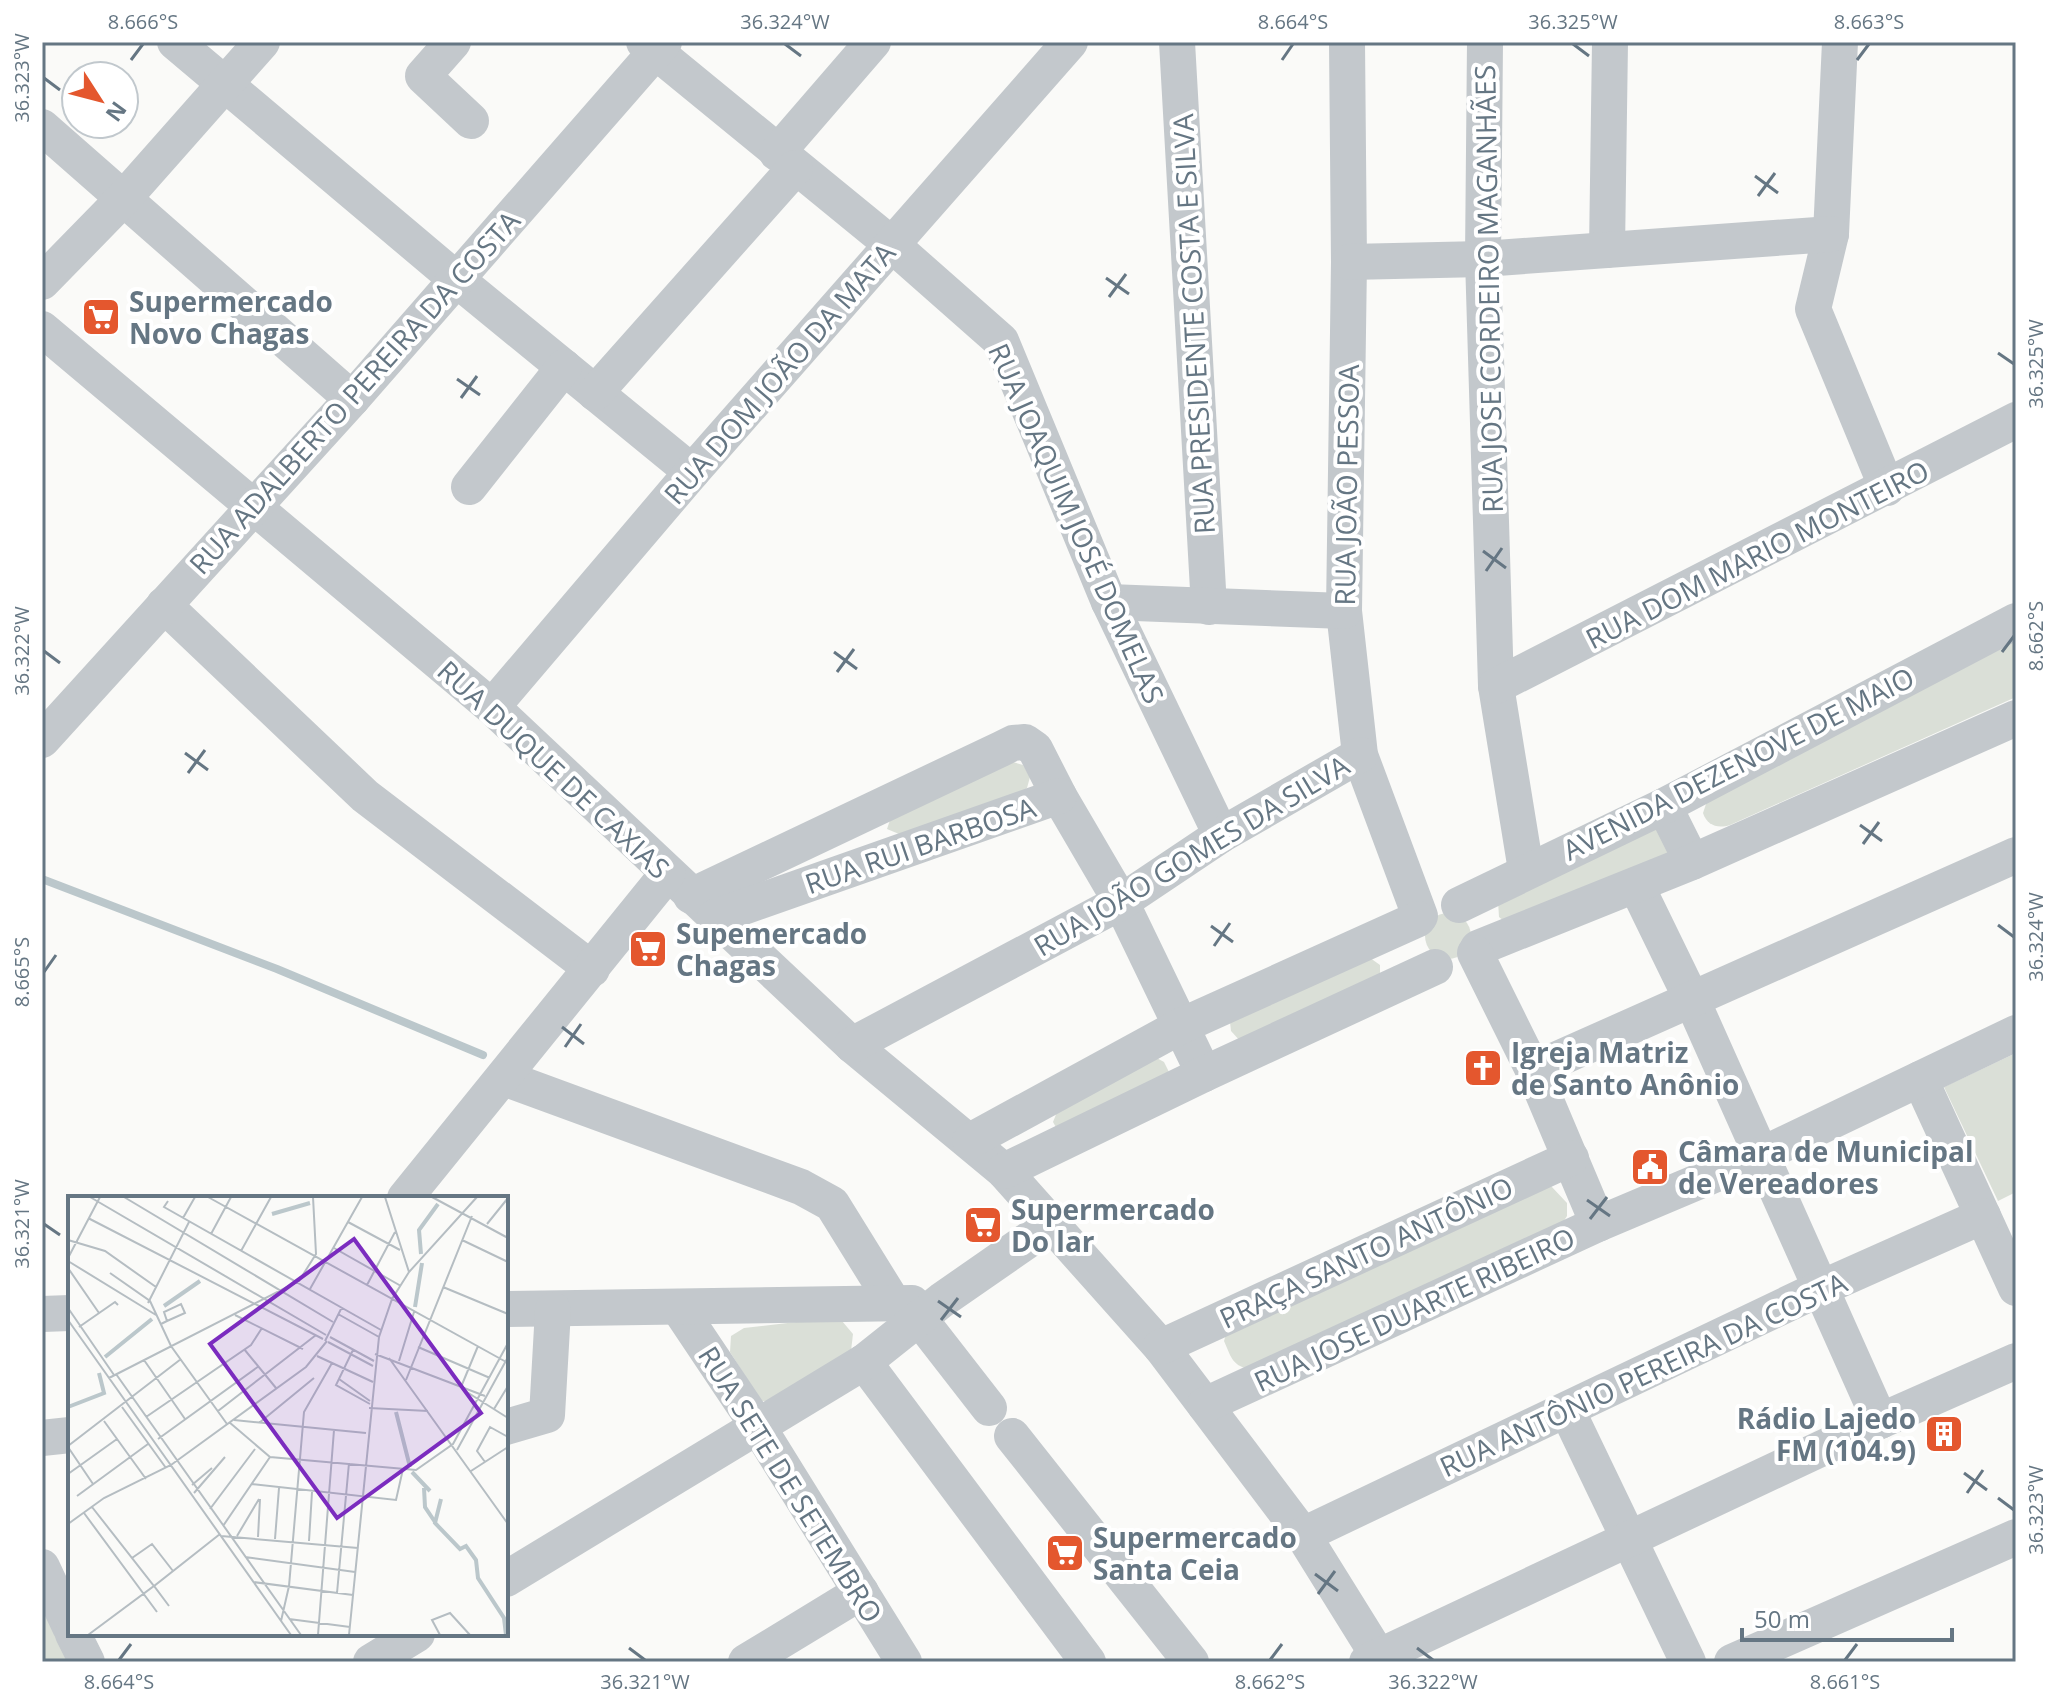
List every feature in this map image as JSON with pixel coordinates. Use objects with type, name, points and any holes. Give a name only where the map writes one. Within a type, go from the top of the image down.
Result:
[{"type":"street","points":[[175,42],[456,279],[692,472]]},
{"type":"street","points":[[42,282],[124,198],[262,42]]},
{"type":"street","points":[[453,42],[417,69],[471,121]]},
{"type":"street","points":[[595,393],[786,161],[873,42]]},
{"type":"street","name":"RUA DOM JOÃO DA MATA","points":[[492,707],[692,472],[1070,42]]},
{"type":"street","name":"RUA PRESIDENTE COSTA E SILVA","points":[[1177,42],[1209,607]]},
{"type":"street","name":"RUA JOÃO PESSOA","points":[[1347,42],[1349,262],[1344,611],[1360,755],[1419,918]]},
{"type":"street","name":"RUA JOSE CORDEIRO MAGANHÃES","points":[[1485,42],[1483,259],[1496,686],[1526,870]]},
{"type":"street","points":[[1607,250],[1610,42]]},
{"type":"street","points":[[1840,42],[1831,234],[1813,309],[1887,488]]},
{"type":"street","name":"RUA JOAQUIM JOSÉ DOMELAS","points":[[654,45],[786,161],[891,244],[1001,341],[1109,602],[1221,835]]},
{"type":"street","name":"RUA ADALBERTO PEREIRA DA COSTA","points":[[42,740],[352,399],[654,45]]},
{"type":"street","points":[[42,127],[352,399]]},
{"type":"street","points":[[1349,262],[1483,259],[1831,234]]},
{"type":"street","name":"RUA DUQUE DE CAXIAS","points":[[42,329],[492,707],[852,1045],[1004,1171],[1161,1347],[1303,1535],[1376,1660]]},
{"type":"street","points":[[469,487],[564,367]]},
{"type":"street","name":"RUA DOM MARIO MONTEIRO","points":[[1496,686],[2016,420]]},
{"type":"street","points":[[1109,602],[1344,611]]},
{"type":"street","points":[[164,605],[365,796],[592,969]]},
{"type":"street","name":"AVENIDA DEZENOVE DE MAIO","points":[[1459,905],[1664,806],[2016,621]]},
{"type":"street","name":"AVENIDA DEZENOVE DE MAIO","points":[[1477,950],[1692,862],[2016,718]]},
{"type":"street","name":"RUA RUI BARBOSA","points":[[692,896],[1013,743],[1025,742],[1035,749],[1121,902],[1204,1074]]},
{"type":"street","name":"RUA JOÃO GOMES DA SILVA","points":[[852,1045],[1121,902],[1221,835],[1360,755]]},
{"type":"street","name":"RUA RUI BARBOSA","points":[[692,896],[1059,796]]},
{"type":"street","points":[[1664,806],[1692,862]]},
{"type":"street","points":[[1533,1070],[2016,855]]},
{"type":"street","points":[[1636,885],[1692,1000],[1759,1156],[1880,1421]]},
{"type":"street","points":[[407,1196],[592,969],[692,896]]},
{"type":"street","points":[[970,1141],[1181,1026],[1419,918],[1431,906],[1440,903],[1459,905],[1468,910],[1477,922],[1480,937],[1477,950],[1458,967],[1435,967],[1004,1171]]},
{"type":"street","points":[[1419,918],[1414,933],[1416,947],[1423,959],[1435,967]]},
{"type":"street","points":[[1477,950],[1533,1070],[1598,1224]]},
{"type":"street","name":"RUA JOSE DUARTE RIBEIRO","points":[[1205,1405],[1598,1224],[1759,1156],[2016,1033]]},
{"type":"street","points":[[504,1078],[801,1187],[832,1204],[918,1307],[989,1408]]},
{"type":"street","points":[[1920,1079],[2016,1288]]},
{"type":"street","name":"PRAÇA SANTO ANTÔNIO","points":[[1161,1347],[1571,1158]]},
{"type":"street","name":"RUA ANTÔNIO PEREIRA DA COSTA","points":[[1303,1535],[1819,1289],[1983,1216]]},
{"type":"street","points":[[508,1578],[864,1362],[918,1307],[1053,1223]]},
{"type":"street","name":"RUA SETE DE SETEMBRO","points":[[678,1307],[757,1425],[904,1662]]},
{"type":"street","points":[[508,1309],[918,1307]]},
{"type":"street","points":[[508,1426],[547,1415],[553,1310]]},
{"type":"street","points":[[42,1314],[68,1313]]},
{"type":"street","points":[[1376,1660],[1880,1421],[2016,1361]]},
{"type":"street","points":[[864,1362],[1088,1662]]},
{"type":"street","points":[[1567,1410],[1688,1662]]},
{"type":"street","points":[[42,1438],[68,1435]]},
{"type":"street","points":[[1012,1436],[1191,1662]]},
{"type":"street","points":[[1732,1662],[2016,1537]]},
{"type":"street","points":[[42,1567],[68,1617]]},
{"type":"street","points":[[746,1662],[861,1592]]},
{"type":"street","points":[[76,1636],[87,1662]]},
{"type":"street","points":[[371,1662],[414,1636]]},
{"type":"shaded area","points":[[2016,639],[2016,697],[1730,825],[1713,825],[1705,817],[1703,813],[1707,801]]},
{"type":"shaded area","points":[[1013,762],[1023,765],[1030,777],[1023,792],[899,834],[887,829],[890,820]]},
{"type":"shaded area","points":[[1657,823],[1673,852],[1505,922],[1499,917],[1498,901]]},
{"type":"shaded area","points":[[1448,913],[1457,914],[1464,920],[1470,927],[1470,945],[1464,952],[1457,958],[1448,959],[1439,958],[1432,952],[1426,945],[1425,936],[1426,927],[1432,920],[1439,914]]},
{"type":"shaded area","points":[[1366,955],[1380,965],[1380,976],[1241,1042],[1231,1031],[1230,1022]]},
{"type":"shaded area","points":[[2016,1053],[2016,1192],[1998,1201],[1944,1087]]},
{"type":"shaded area","points":[[1155,1057],[1164,1062],[1169,1072],[1057,1129],[1053,1122],[1057,1112]]},
{"type":"shaded area","points":[[1551,1186],[1567,1203],[1567,1216],[1560,1227],[1253,1370],[1237,1364],[1231,1357],[1224,1341],[1227,1331]]},
{"type":"shaded area","points":[[830,1318],[842,1321],[853,1334],[851,1351],[774,1401],[761,1401],[730,1352],[731,1336],[744,1328]]},
{"type":"shaded area","points":[[42,1601],[70,1662],[42,1662]]},
{"type":"waterway","points":[[42,879],[277,969],[483,1055]]},
{"type":"place","name":"Supermercado Novo Chagas","points":[[101,317]]},
{"type":"place","name":"Supemercado Chagas","points":[[648,949]]},
{"type":"place","name":"Igreja Matriz de Santo Anônio","points":[[1483,1068]]},
{"type":"place","name":"Câmara de Municipal de Vereadores","points":[[1650,1167]]},
{"type":"place","name":"Supermercado Do lar","points":[[983,1225]]},
{"type":"place","name":"Rádio Lajedo FM (104.9)","points":[[1944,1434]]},
{"type":"place","name":"Supermercado Santa Ceia","points":[[1065,1553]]}]
